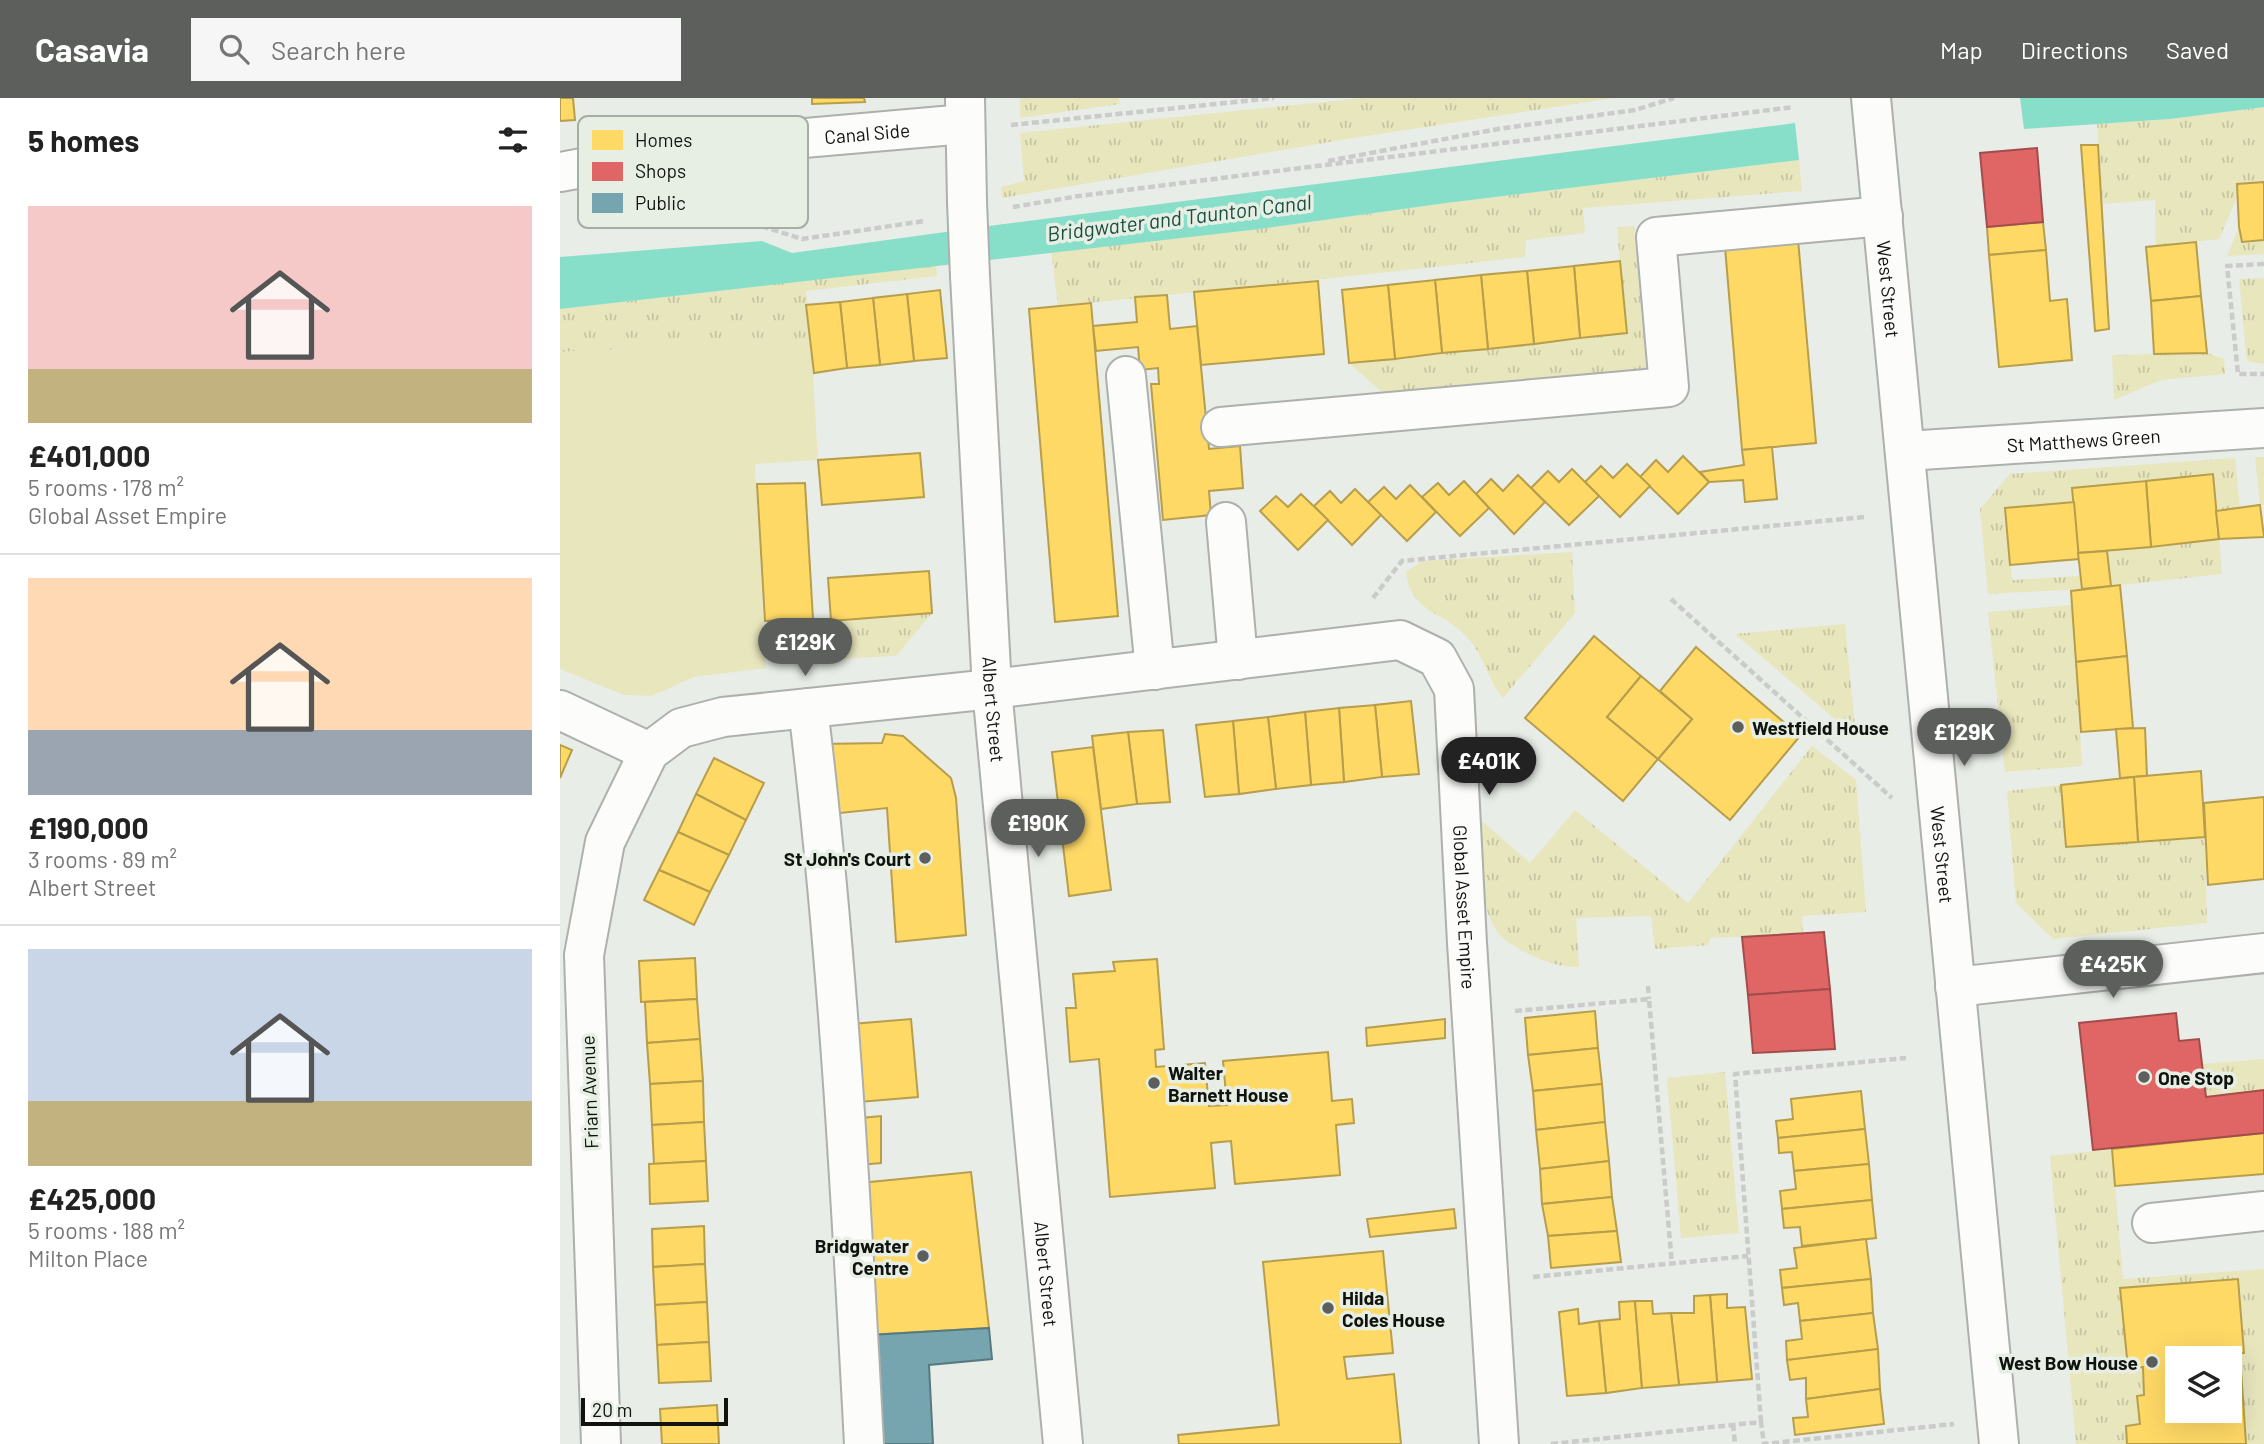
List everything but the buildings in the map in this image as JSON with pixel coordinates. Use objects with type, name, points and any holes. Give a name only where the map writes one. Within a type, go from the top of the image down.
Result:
[{"type":"street","name":"West Street","points":[[1871,98],[1998,1431]]},
{"type":"street","name":"Canal Side","points":[[808,136],[965,118]]},
{"type":"street","name":"Albert Street","points":[[965,118],[985,205],[970,276],[992,689],[1063,1444]]},
{"type":"street","name":"Canal Side","points":[[560,172],[578,169]]},
{"type":"street","points":[[1222,427],[1669,387],[1656,237],[1883,216]]},
{"type":"street","points":[[1126,376],[1154,670]]},
{"type":"street","name":"St Matthews Green","points":[[1906,451],[2264,428]]},
{"type":"street","points":[[1226,522],[1238,660]]},
{"type":"street","name":"Global Asset Empire","points":[[992,689],[1400,640],[1437,657],[1454,689],[1467,943],[1499,1444]]},
{"type":"street","name":"Friarn Avenue","points":[[601,1444],[584,956],[605,842],[649,752],[681,727],[723,717],[992,689]]},
{"type":"street","points":[[808,708],[822,824],[846,1116],[864,1444]]},
{"type":"street","points":[[560,710],[649,752]]},
{"type":"street","points":[[1955,986],[2264,953]]},
{"type":"street","points":[[2152,1223],[2264,1211]]},
{"type":"path","points":[[965,118],[1274,98]]},
{"type":"path","points":[[1284,170],[1498,129],[1635,110],[1674,98]]},
{"type":"path","points":[[985,205],[1079,196],[1794,107]]},
{"type":"path","points":[[572,215],[578,215]]},
{"type":"path","points":[[768,228],[802,239],[933,220]]},
{"type":"path","points":[[2264,264],[2227,266],[2238,374],[2264,374]]},
{"type":"path","points":[[1333,648],[1402,561],[1911,513]]},
{"type":"path","points":[[1671,599],[1941,842]]},
{"type":"path","points":[[1648,986],[1672,1265]]},
{"type":"path","points":[[1511,1011],[1649,999]]},
{"type":"path","points":[[1906,1058],[1735,1074],[1764,1444],[1998,1431]]},
{"type":"path","points":[[1489,1281],[1748,1256]]},
{"type":"path","points":[[1551,1444],[1761,1422]]},
{"type":"path","points":[[1733,1424],[1735,1444]]},
{"type":"green space","points":[[1020,98],[1119,98],[1120,104],[1020,118]]},
{"type":"green space","points":[[1362,98],[1613,98],[1347,139],[1002,198],[1001,187],[1024,181],[1020,133]]},
{"type":"green space","points":[[2264,107],[2264,182],[2238,195],[2219,239],[2156,246],[2155,200],[2103,204],[2097,124],[2170,119]]},
{"type":"green space","points":[[1799,160],[1802,191],[1583,208],[1585,233],[1526,240],[1525,257],[1058,306],[1051,251],[1260,229],[1446,203]]},
{"type":"green space","points":[[1634,226],[1647,373],[1393,402],[1349,363],[1626,333],[1617,227]]},
{"type":"green space","points":[[2239,227],[2242,242],[2264,240],[2264,254],[2227,256]]},
{"type":"green space","points":[[936,265],[937,276],[806,291],[811,341],[560,352],[560,309]]},
{"type":"green space","points":[[2264,278],[2263,364],[2247,361],[2239,279]]},
{"type":"green space","points":[[811,341],[818,460],[755,464],[766,668],[694,677],[652,696],[624,695],[560,669],[560,352]]},
{"type":"green space","points":[[2207,353],[2224,359],[2225,374],[2161,380],[2114,400],[2112,355]]},
{"type":"green space","points":[[2255,457],[2264,457],[2264,505],[2260,505]]},
{"type":"green space","points":[[2235,458],[2240,507],[2216,511],[2213,474],[2073,487],[2074,502],[2005,508],[2012,580],[2080,576],[2082,589],[1988,594],[1980,509],[2010,474]]},
{"type":"green space","points":[[2219,539],[2222,574],[2111,586],[2107,551]]},
{"type":"green space","points":[[1572,552],[1575,613],[1503,698],[1473,644],[1458,628],[1421,604],[1409,586],[1406,572],[1422,561]]},
{"type":"green space","points":[[2072,605],[2082,766],[2005,772],[1988,612]]},
{"type":"green space","points":[[932,613],[896,656],[836,659],[831,621]]},
{"type":"green space","points":[[1845,624],[1856,737],[1735,634]]},
{"type":"green space","points":[[1812,746],[1856,780],[1866,912],[1802,916],[1803,934],[1710,938],[1708,945],[1655,949],[1651,916],[1576,918],[1579,967],[1549,962],[1523,951],[1502,937],[1492,922],[1482,879],[1482,821],[1530,863],[1575,810],[1688,903]]},
{"type":"green space","points":[[2061,785],[2066,847],[2205,837],[2207,923],[2053,939],[2016,903],[2007,791]]},
{"type":"green space","points":[[2264,1059],[2264,1090],[2206,1097],[2201,1064]]},
{"type":"green space","points":[[1725,1072],[1739,1233],[1681,1238],[1667,1078]]},
{"type":"green space","points":[[2112,1149],[2123,1279],[2264,1269],[2264,1444],[2246,1444],[2242,1385],[2244,1353],[2238,1280],[2120,1288],[2128,1368],[2143,1367],[2144,1395],[2140,1424],[2126,1426],[2127,1444],[2076,1444],[2050,1156]]},
{"type":"water","points":[[2020,98],[2264,98],[2264,107],[2170,119],[2024,129]]},
{"type":"water","name":"Bridgwater and Taunton Canal","points":[[1795,123],[1799,160],[1446,203],[1260,229],[560,309],[560,257],[762,241],[792,253]]},
{"type":"place","name":"Westfield House","points":[[1738,727]]},
{"type":"place","name":"St John's Court","points":[[925,858]]},
{"type":"place","name":"One Stop","points":[[2144,1077]]},
{"type":"place","name":"Walter Barnett House","points":[[1154,1083]]},
{"type":"place","name":"Bridgwater Centre","points":[[923,1256]]},
{"type":"place","name":"Hilda Coles House","points":[[1328,1308]]},
{"type":"place","name":"West Bow House","points":[[2152,1362]]}]
